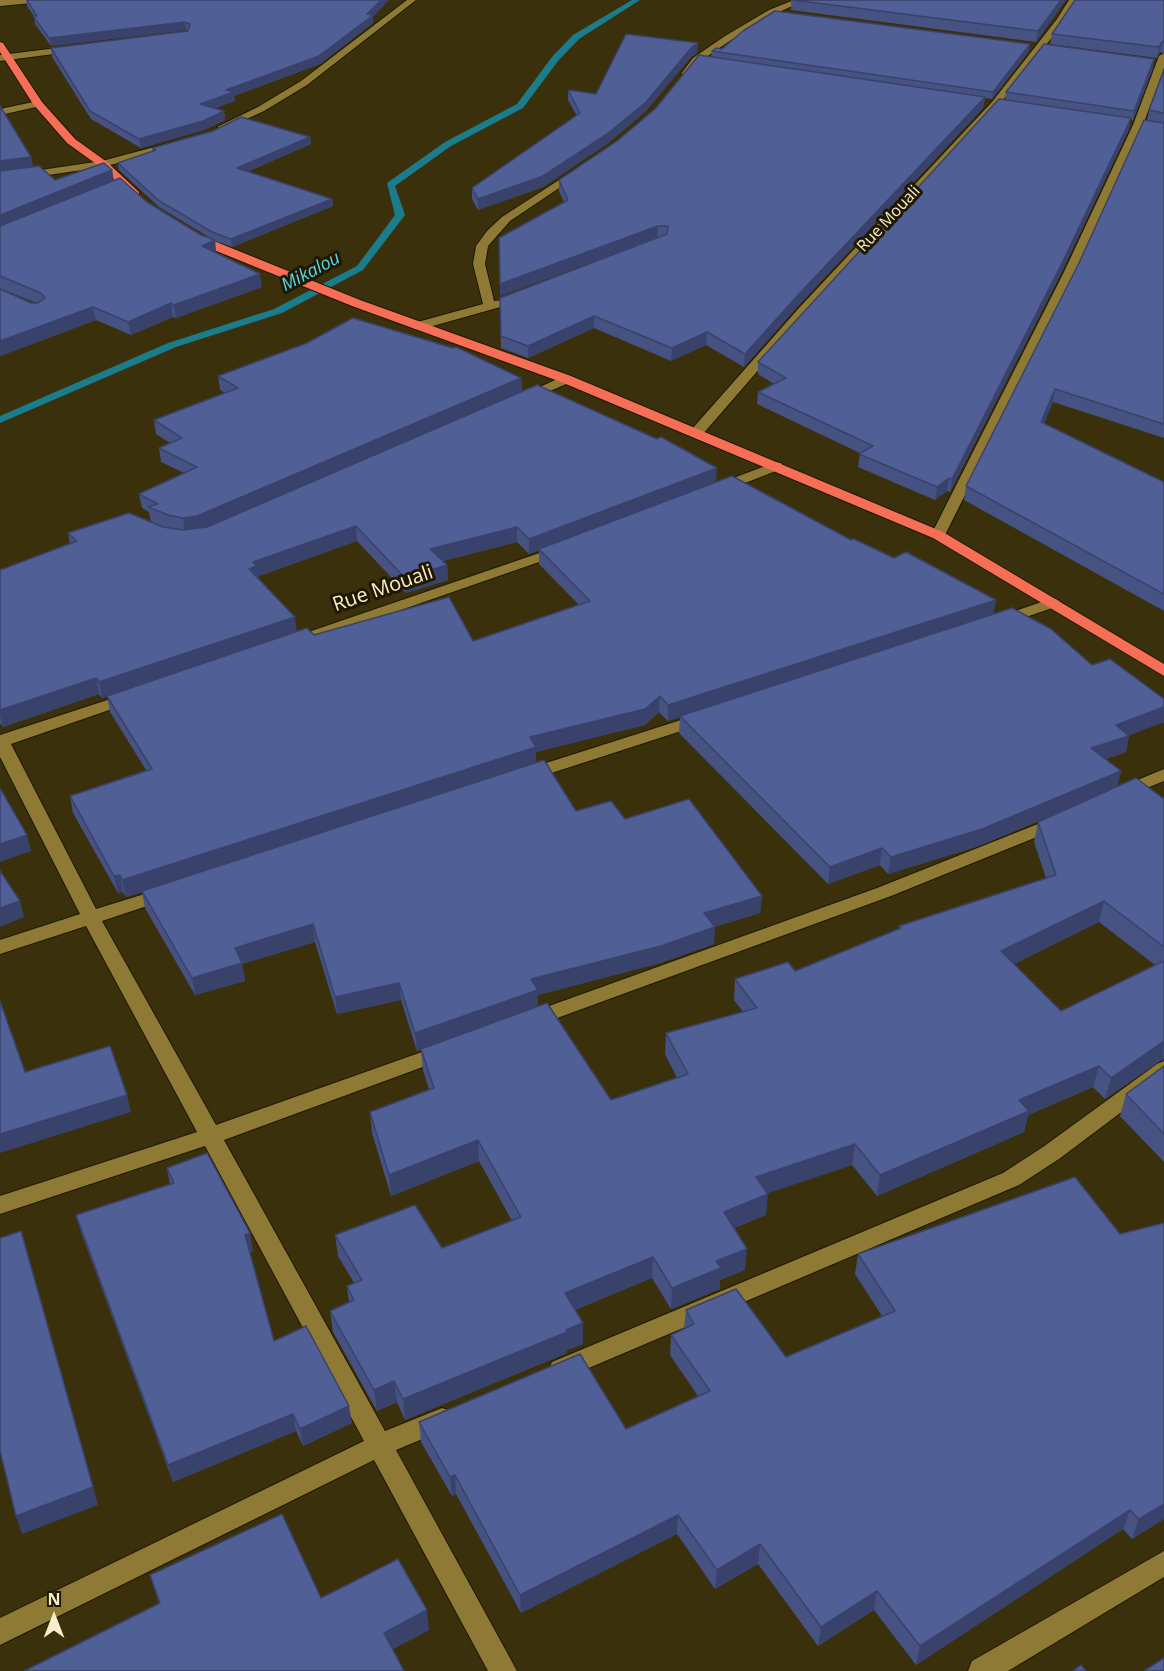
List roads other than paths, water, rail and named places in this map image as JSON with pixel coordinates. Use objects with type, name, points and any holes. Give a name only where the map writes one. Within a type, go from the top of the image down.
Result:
[{"type":"highway","points":[[0,45],[4,57],[38,104],[71,141],[103,164],[119,186],[146,204]]},
{"type":"highway","points":[[181,227],[208,244],[356,303],[566,379],[938,535],[1164,671]]},
{"type":"street","points":[[0,3],[33,0]]},
{"type":"street","points":[[209,134],[275,102],[412,0]]},
{"type":"street","points":[[679,83],[696,60],[772,12],[801,0]]},
{"type":"street","name":"Rue Mouali","points":[[697,432],[803,311],[995,104],[1074,0]]},
{"type":"street","points":[[772,12],[795,15]]},
{"type":"street","points":[[4,57],[79,48]]},
{"type":"street","points":[[696,60],[708,62]]},
{"type":"street","points":[[938,535],[1069,274],[1138,125],[1159,62]]},
{"type":"street","points":[[0,111],[38,104]]},
{"type":"street","points":[[0,179],[103,164],[188,141]]},
{"type":"street","points":[[490,307],[478,264],[482,246],[491,233],[506,219],[586,166]]},
{"type":"street","points":[[418,326],[490,307],[511,299]]},
{"type":"street","points":[[511,403],[566,379]]},
{"type":"street","points":[[700,496],[776,466]]},
{"type":"street","name":"Rue Mouali","points":[[273,649],[579,543]]},
{"type":"street","points":[[986,626],[1053,603]]},
{"type":"street","points":[[149,691],[0,741],[91,917],[378,1446],[503,1671]]},
{"type":"street","points":[[510,781],[714,714]]},
{"type":"street","points":[[1101,803],[1164,774]]},
{"type":"street","points":[[515,1026],[884,892],[1028,836],[1080,812]]},
{"type":"street","points":[[0,947],[182,888]]},
{"type":"street","points":[[0,1205],[210,1136],[458,1047]]},
{"type":"street","points":[[542,1377],[1011,1179],[1051,1153],[1164,1069]]},
{"type":"street","points":[[0,1632],[378,1446],[465,1409]]},
{"type":"street","points":[[982,1671],[1164,1563]]},
{"type":"waterway","name":"Mikalou","points":[[0,420],[172,345],[278,311],[360,268],[400,215],[390,185],[448,144],[520,106],[555,59],[576,37],[637,0]]}]
